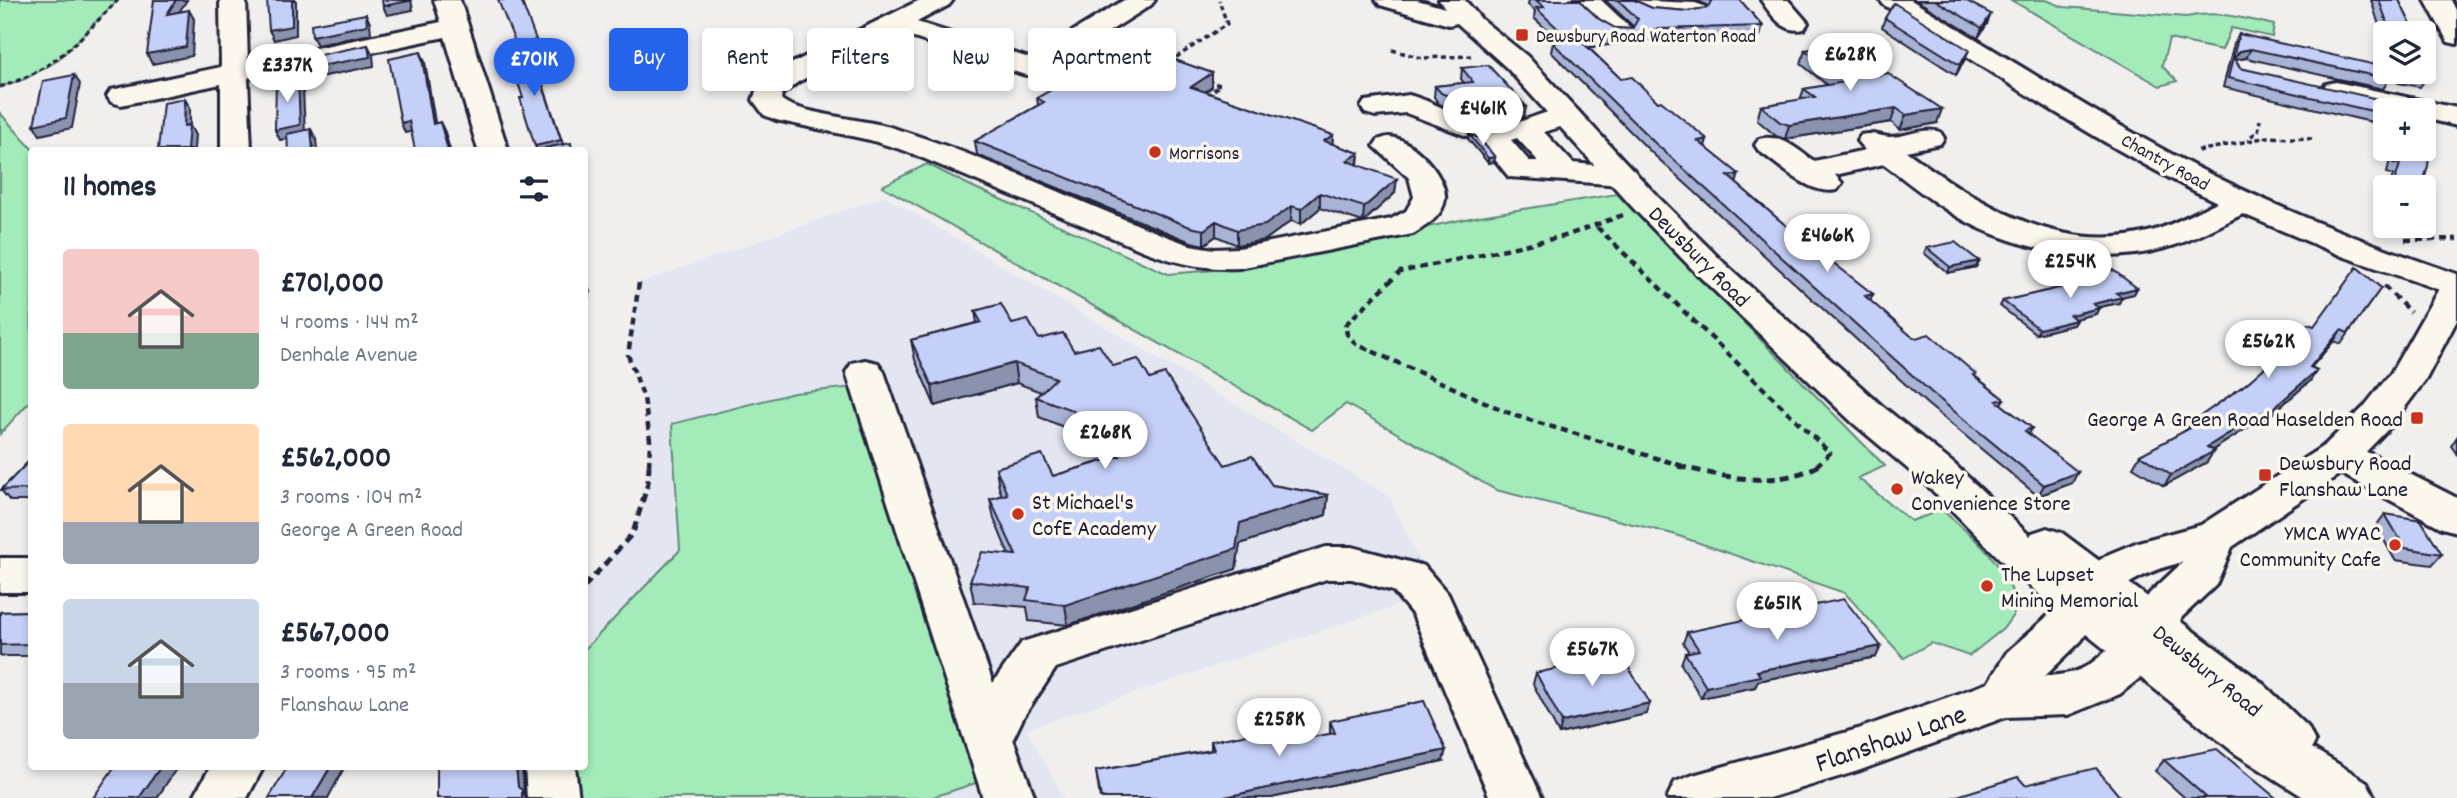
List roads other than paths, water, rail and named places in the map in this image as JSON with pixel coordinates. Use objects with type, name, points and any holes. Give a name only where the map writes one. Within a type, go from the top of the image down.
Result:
[{"type":"main road","points":[[233,0],[236,147]]},
{"type":"main road","points":[[447,0],[492,147]]},
{"type":"main road","points":[[940,0],[788,76],[768,91],[767,100],[774,108],[786,114],[876,132],[917,145],[1183,254],[1214,259],[1263,255],[1393,229],[1416,220],[1426,212],[1432,200],[1431,191],[1418,170],[1389,146]]},
{"type":"main road","points":[[1111,22],[1142,0]]},
{"type":"main road","points":[[894,23],[1032,68],[1155,0]]},
{"type":"main road","points":[[1389,0],[1454,8]]},
{"type":"main road","name":"Dewsbury Road","points":[[1417,0],[1454,8],[1506,52],[1732,289],[1867,414],[1940,474],[2015,548],[2091,595],[2147,637],[2254,739],[2338,790]]},
{"type":"main road","points":[[1586,0],[1620,31]]},
{"type":"main road","points":[[1638,0],[1665,11],[1695,11]]},
{"type":"main road","points":[[1774,0],[1795,23]]},
{"type":"main road","name":"Chantry Road","points":[[1893,0],[2161,160],[2243,202],[2457,287]]},
{"type":"main road","points":[[2438,0],[2457,36]]},
{"type":"main road","points":[[121,96],[456,27]]},
{"type":"main road","points":[[2311,84],[2457,117]]},
{"type":"main road","points":[[1375,107],[1409,104],[1509,132],[1567,116]]},
{"type":"main road","points":[[1509,132],[1520,170],[1622,176]]},
{"type":"main road","points":[[1770,145],[1818,177],[1880,147],[1929,138]]},
{"type":"main road","points":[[1880,147],[1969,211],[2008,229],[2052,240],[2126,246],[2155,241],[2243,202]]},
{"type":"main road","points":[[2005,697],[2024,666],[2065,628],[2091,595],[2153,553],[2214,538],[2339,454],[2376,417],[2407,379],[2457,287]]},
{"type":"main road","points":[[865,372],[1009,798]]},
{"type":"main road","points":[[2339,454],[2457,516]]},
{"type":"main road","name":"Flanshaw Lane","points":[[1693,798],[1858,750],[2005,697],[2068,695],[2103,680],[2147,637],[2166,605],[2200,573],[2214,538]]},
{"type":"main road","points":[[988,739],[1006,704],[1039,656],[1326,563],[1352,563],[1408,578],[1432,606],[1516,798]]},
{"type":"main road","points":[[0,575],[28,575]]},
{"type":"main road","points":[[219,798],[236,770]]},
{"type":"main road","points":[[550,770],[553,798]]},
{"type":"place","name":"Dewsbury Road Waterton Road","points":[[1522,35]]},
{"type":"place","name":"Morrisons","points":[[1155,152]]},
{"type":"place","name":"George A Green Road Haselden Road","points":[[2417,418]]},
{"type":"place","name":"Dewsbury Road Flanshaw Lane","points":[[2265,475]]},
{"type":"place","name":"Wakey Convenience Store","points":[[1897,489]]},
{"type":"place","name":"St Michael's CofE Academy","points":[[1018,514]]},
{"type":"place","name":"YMCA WYAC Community Cafe","points":[[2395,545]]},
{"type":"place","name":"The Lupset Mining Memorial","points":[[1987,586]]}]
